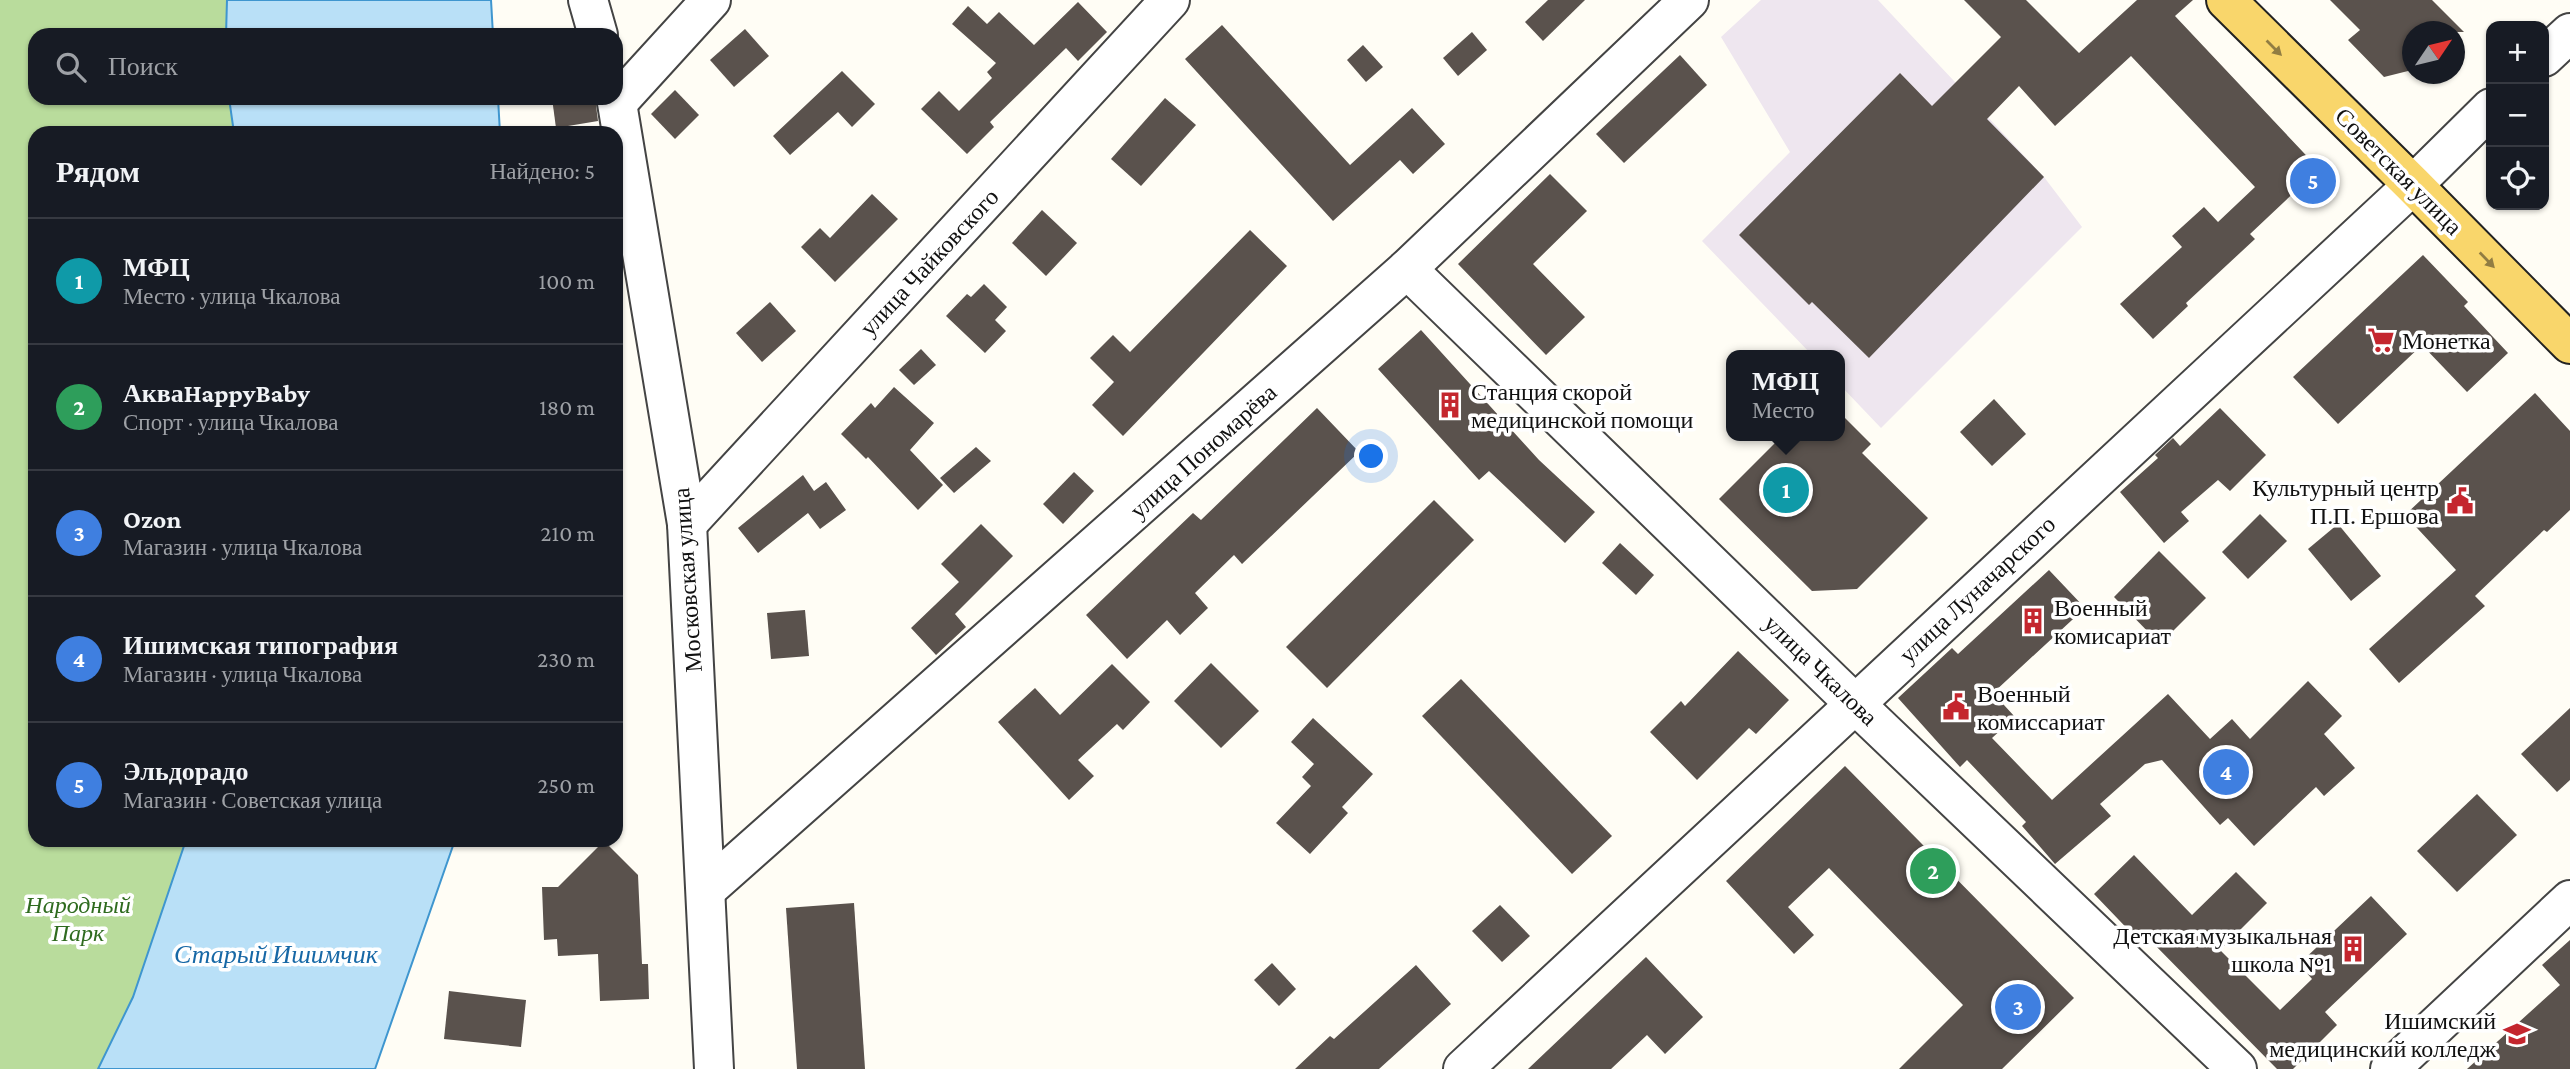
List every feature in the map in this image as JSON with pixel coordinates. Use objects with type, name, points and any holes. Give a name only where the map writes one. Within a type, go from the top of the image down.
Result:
[{"type":"main road","name":"Советская улица","points":[[2226,0],[2570,344]]},
{"type":"street","points":[[588,0],[596,28]]},
{"type":"street","points":[[623,93],[711,0]]},
{"type":"street","name":"улица Чайковского","points":[[687,524],[1170,0]]},
{"type":"street","name":"улица Пономарёва","points":[[706,890],[1407,268],[1689,0]]},
{"type":"street","points":[[2549,52],[2570,33]]},
{"type":"street","name":"Московская улица","points":[[618,105],[621,126]]},
{"type":"street","name":"улица Луначарского","points":[[1463,1069],[2413,185],[2486,113]]},
{"type":"street","name":"Московская улица","points":[[623,135],[687,524],[715,1069]]},
{"type":"street","name":"улица Чкалова","points":[[1407,268],[1854,703],[2237,1069]]},
{"type":"street","points":[[2390,1069],[2570,900]]},
{"type":"shaded area","points":[[1761,0],[1878,0],[2044,177],[2082,227],[1881,428],[1845,390],[1845,350],[1807,350],[1702,241],[1790,152],[1721,37]]},
{"type":"green space","name":"Народный Парк","points":[[0,0],[227,0],[226,28],[28,28],[28,105],[230,105],[233,126],[28,126],[28,847],[184,847],[133,997],[98,1069],[0,1069]]},
{"type":"water","points":[[227,0],[491,0],[493,28],[226,28]]},
{"type":"water","points":[[230,105],[498,105],[500,126],[233,126]]},
{"type":"water","name":"Старый Ишимчик","points":[[184,847],[453,847],[375,1069],[98,1069],[133,997]]},
{"type":"building","points":[[1548,0],[1585,0],[1543,41],[1525,22]]},
{"type":"building","points":[[1964,0],[2026,0],[2079,53],[2137,0],[2193,0],[2175,16],[2319,169],[2250,234],[2255,239],[2186,303],[2188,306],[2153,339],[2120,304],[2182,247],[2172,236],[2204,207],[2218,222],[2255,187],[2131,56],[2055,126],[2019,86],[1987,119],[2044,177],[1869,358],[1812,302],[1809,305],[1739,235],[1900,73],[1932,106],[2001,37]]},
{"type":"building","points":[[2330,0],[2432,0],[2453,21],[2402,21],[2402,72],[2384,77],[2348,40],[2360,30]]},
{"type":"building","points":[[1078,2],[1107,32],[1078,61],[1066,48],[990,122],[994,127],[967,154],[921,109],[939,91],[959,111],[992,78],[987,72],[996,63],[952,24],[968,6],[987,24],[999,12],[1034,45]]},
{"type":"building","points":[[1222,25],[1350,165],[1412,108],[1445,144],[1413,174],[1400,160],[1333,221],[1185,59]]},
{"type":"building","points":[[745,29],[769,56],[734,87],[710,60]]},
{"type":"building","points":[[1472,32],[1487,50],[1458,76],[1443,58]]},
{"type":"building","points":[[1363,45],[1383,67],[1366,82],[1347,60]]},
{"type":"building","points":[[1680,55],[1707,85],[1624,163],[1596,134]]},
{"type":"building","points":[[842,71],[875,104],[852,127],[838,112],[790,155],[773,136]]},
{"type":"building","points":[[675,90],[699,115],[675,139],[651,114]]},
{"type":"building","points":[[1165,98],[1196,125],[1141,186],[1111,159]]},
{"type":"building","points":[[553,105],[596,105],[598,121],[556,126]]},
{"type":"building","points":[[1550,174],[1587,211],[1533,264],[1585,317],[1546,355],[1458,264]]},
{"type":"building","points":[[872,194],[898,219],[835,282],[801,247],[820,228],[830,238]]},
{"type":"building","points":[[1042,210],[1077,243],[1046,276],[1012,243]]},
{"type":"building","points":[[1250,230],[1287,266],[1123,436],[1092,405],[1114,382],[1090,358],[1113,335],[1130,352]]},
{"type":"building","points":[[2423,255],[2468,302],[2464,306],[2508,353],[2467,392],[2422,345],[2338,424],[2293,377]]},
{"type":"building","points":[[984,284],[1007,307],[995,320],[1006,331],[985,353],[946,316],[967,294],[971,297]]},
{"type":"building","points":[[770,302],[796,331],[762,362],[736,333]]},
{"type":"building","name":"Станция скорой медицинской помощи","points":[[1421,330],[1539,460],[1595,512],[1565,543],[1489,471],[1479,480],[1378,369]]},
{"type":"building","points":[[921,349],[936,365],[914,385],[899,370]]},
{"type":"building","points":[[894,387],[934,423],[910,450],[943,485],[918,510],[868,457],[866,459],[841,434],[871,403],[875,408]]},
{"type":"building","name":"Культурный центр П.П. Ершова","points":[[2535,393],[2570,431],[2570,510],[2547,532],[2544,530],[2475,596],[2485,606],[2399,683],[2369,649],[2456,570],[2405,515]]},
{"type":"building","points":[[1994,399],[2026,434],[1992,466],[1960,432]]},
{"type":"building","points":[[1317,408],[1359,452],[1242,564],[1234,555],[1195,593],[1208,608],[1180,635],[1167,620],[1127,659],[1086,615],[1193,513],[1201,520]]},
{"type":"building","points":[[2220,408],[2266,455],[2230,491],[2218,480],[2181,512],[2189,521],[2164,543],[2120,492],[2158,458],[2155,455],[2173,438],[2180,446]]},
{"type":"building","points":[[1845,418],[1871,444],[1862,453],[1928,518],[1857,589],[1812,591],[1719,499],[1777,441],[1845,441]]},
{"type":"building","points":[[976,447],[991,461],[954,493],[940,478]]},
{"type":"building","points":[[1074,472],[1094,491],[1063,524],[1043,504]]},
{"type":"building","points":[[803,475],[814,491],[826,482],[846,510],[820,529],[808,513],[758,553],[738,528]]},
{"type":"building","points":[[1434,500],[1474,540],[1327,688],[1286,647]]},
{"type":"building","points":[[2260,514],[2287,541],[2248,579],[2222,552]]},
{"type":"building","points":[[981,524],[1013,556],[955,614],[966,627],[936,655],[911,628],[959,582],[941,564]]},
{"type":"building","points":[[2338,524],[2381,576],[2351,601],[2308,549]]},
{"type":"building","points":[[1620,543],[1654,575],[1636,595],[1602,563]]},
{"type":"building","points":[[2159,551],[2206,598],[2160,644],[2114,597]]},
{"type":"building","points":[[2049,570],[2085,608],[1993,693],[2015,717],[1992,738],[2052,800],[2168,694],[2210,739],[2232,719],[2250,739],[2308,681],[2342,716],[2324,734],[2355,768],[2324,796],[2316,787],[2254,846],[2228,818],[2220,825],[2162,760],[2145,764],[2100,804],[2111,816],[2055,864],[2022,826],[2026,822],[1967,760],[1960,767],[1898,698],[1952,648],[1958,654]]},
{"type":"building","points":[[805,610],[809,656],[771,659],[767,613]]},
{"type":"building","points":[[1738,651],[1789,700],[1756,734],[1749,728],[1697,780],[1650,732],[1681,701],[1685,706]]},
{"type":"building","points":[[1211,663],[1259,711],[1221,748],[1174,701]]},
{"type":"building","points":[[1112,664],[1150,702],[1123,730],[1117,724],[1078,760],[1094,776],[1069,800],[998,722],[1035,688],[1060,715]]},
{"type":"building","points":[[1461,679],[1612,836],[1572,874],[1422,716]]},
{"type":"building","points":[[2570,708],[2570,780],[2557,792],[2521,754]]},
{"type":"building","points":[[1313,718],[1373,774],[1342,807],[1348,813],[1310,854],[1276,823],[1311,786],[1302,777],[1314,764],[1291,742]]},
{"type":"building","points":[[1845,766],[2074,998],[2002,1069],[1899,1069],[1963,1005],[1829,868],[1788,907],[1814,935],[1794,954],[1726,881]]},
{"type":"building","points":[[2477,794],[2517,835],[2457,892],[2417,851]]},
{"type":"building","points":[[598,847],[610,847],[638,875],[642,964],[648,964],[649,999],[600,1001],[598,954],[558,956],[557,939],[544,940],[542,887],[558,887]]},
{"type":"building","points":[[2134,855],[2192,915],[2236,872],[2267,903],[2220,950],[2280,1010],[2312,979],[2299,964],[2371,896],[2407,934],[2325,1012],[2337,1025],[2293,1069],[2277,1069],[2148,938],[2142,944],[2094,894]]},
{"type":"building","points":[[854,903],[865,1069],[797,1069],[786,908]]},
{"type":"building","points":[[1500,905],[1530,936],[1502,962],[1472,931]]},
{"type":"building","points":[[2570,940],[2570,1069],[2467,1069],[2560,985],[2542,965]]},
{"type":"building","points":[[1646,957],[1703,1017],[1665,1054],[1647,1035],[1611,1069],[1528,1069]]},
{"type":"building","points":[[1272,963],[1296,989],[1279,1006],[1254,980]]},
{"type":"building","points":[[1416,965],[1451,1004],[1379,1069],[1295,1069],[1330,1036],[1334,1039]]},
{"type":"building","points":[[449,991],[526,1000],[521,1047],[444,1039]]},
{"type":"place","name":"Эльдорадо","points":[[2313,181]]},
{"type":"place","name":"Монетка","points":[[2381,340]]},
{"type":"place","name":"Станция скорой медицинской помощи","points":[[1450,405]]},
{"type":"place","name":"МФЦ","points":[[1786,490]]},
{"type":"place","name":"Культурный центр П.П. Ершова","points":[[2460,501]]},
{"type":"place","name":"Военный комисариат","points":[[2033,621]]},
{"type":"place","name":"Военный комиссариат","points":[[1956,707]]},
{"type":"place","name":"Ишимская типография","points":[[2226,772]]},
{"type":"place","name":"АкваHappyBaby","points":[[1933,871]]},
{"type":"place","name":"Детская музыкальная школа №1","points":[[2353,949]]},
{"type":"place","name":"Ozon","points":[[2018,1007]]},
{"type":"place","name":"Ишимский медицинский колледж","points":[[2517,1034]]}]
